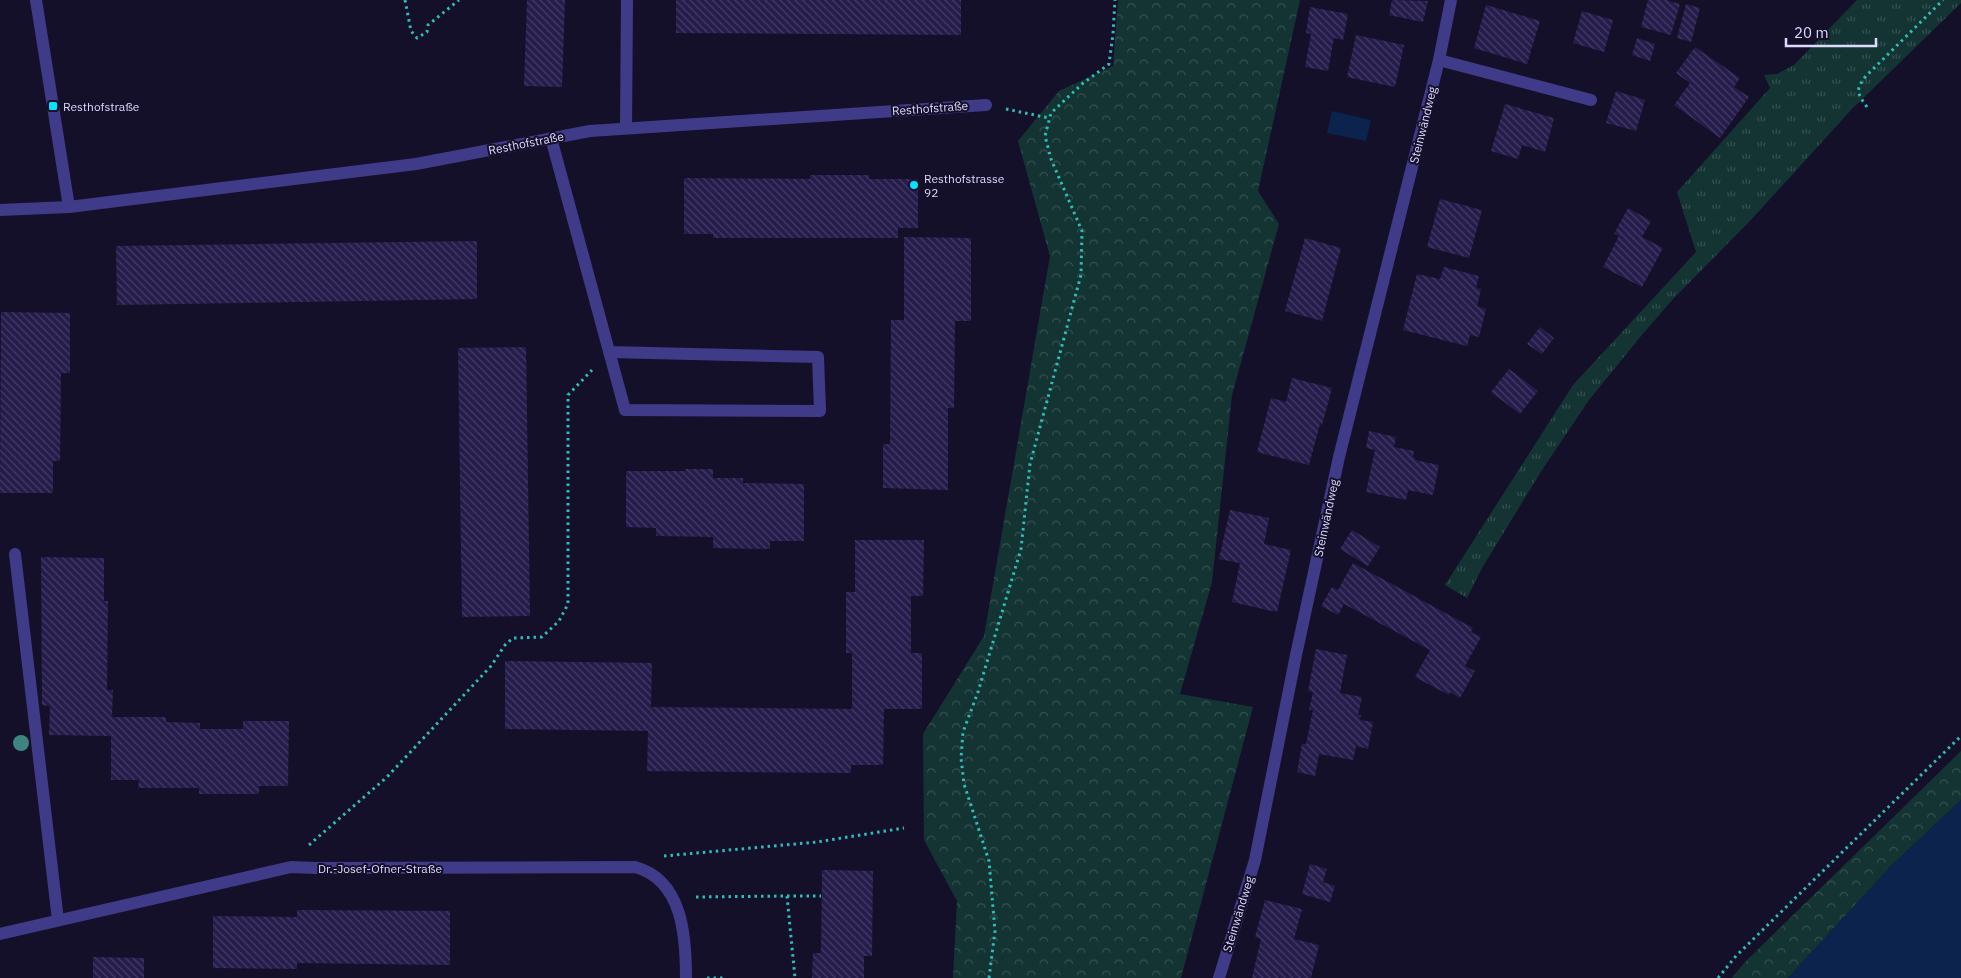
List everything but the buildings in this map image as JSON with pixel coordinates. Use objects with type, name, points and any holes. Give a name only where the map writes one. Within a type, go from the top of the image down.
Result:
[{"type":"street","points":[[36,0],[69,207]]},
{"type":"street","points":[[626,128],[627,0]]},
{"type":"street","name":"Steinwändweg","points":[[1219,978],[1255,860],[1296,655],[1339,458],[1439,60],[1451,0]]},
{"type":"street","points":[[1439,60],[1591,100]]},
{"type":"street","name":"Resthofstraße","points":[[0,210],[69,207],[416,164],[590,131],[986,105]]},
{"type":"street","points":[[551,138],[609,352],[625,410],[820,411],[818,357],[609,352]]},
{"type":"street","points":[[15,554],[58,920]]},
{"type":"street","name":"Dr.-Josef-Ofner-Straße","points":[[0,934],[291,867],[635,867],[646,870],[662,883],[677,902],[682,922],[686,978]]},
{"type":"path","points":[[405,0],[411,31],[417,38],[427,32],[428,25],[459,0]]},
{"type":"path","points":[[989,978],[995,931],[989,861],[964,784],[961,758],[963,732],[978,692],[1021,550],[1030,464],[1081,275],[1082,231],[1051,159],[1045,136],[1051,113],[1082,84],[1109,64],[1115,0]]},
{"type":"path","points":[[1867,107],[1858,94],[1859,86],[1866,76],[1943,0]]},
{"type":"path","points":[[986,105],[1049,118]]},
{"type":"path","points":[[291,867],[309,845],[387,777],[491,666],[513,638],[542,636],[559,621],[568,604],[568,395],[609,352]]},
{"type":"path","points":[[1718,978],[1736,956],[1961,736]]},
{"type":"path","points":[[656,857],[817,842],[904,828]]},
{"type":"path","points":[[787,896],[795,978]]},
{"type":"path","points":[[691,899],[695,897],[821,896]]},
{"type":"path","points":[[701,978],[724,978]]},
{"type":"green space","points":[[1118,0],[1300,0],[1258,191],[1279,224],[1232,395],[1212,582],[1180,694],[1253,707],[1181,978],[953,978],[957,901],[924,840],[923,734],[984,636],[1050,256],[1018,141],[1059,91],[1113,66]]},
{"type":"green space","points":[[1857,0],[1961,0],[1961,3],[1851,110],[1749,222],[1673,299],[1641,336],[1589,400],[1542,470],[1482,568],[1467,598],[1445,585],[1573,385],[1696,252],[1677,192],[1770,88],[1764,75],[1777,74],[1794,65]]},
{"type":"green space","points":[[1961,751],[1961,800],[1891,866],[1788,978],[1732,978],[1744,963]]},
{"type":"water","points":[[1332,111],[1371,120],[1366,141],[1327,133]]},
{"type":"water","points":[[1961,800],[1961,978],[1788,978],[1891,866]]},
{"type":"place","name":"Resthofstraße","points":[[53,106]]},
{"type":"place","name":"Resthofstrasse 92","points":[[914,185]]}]
